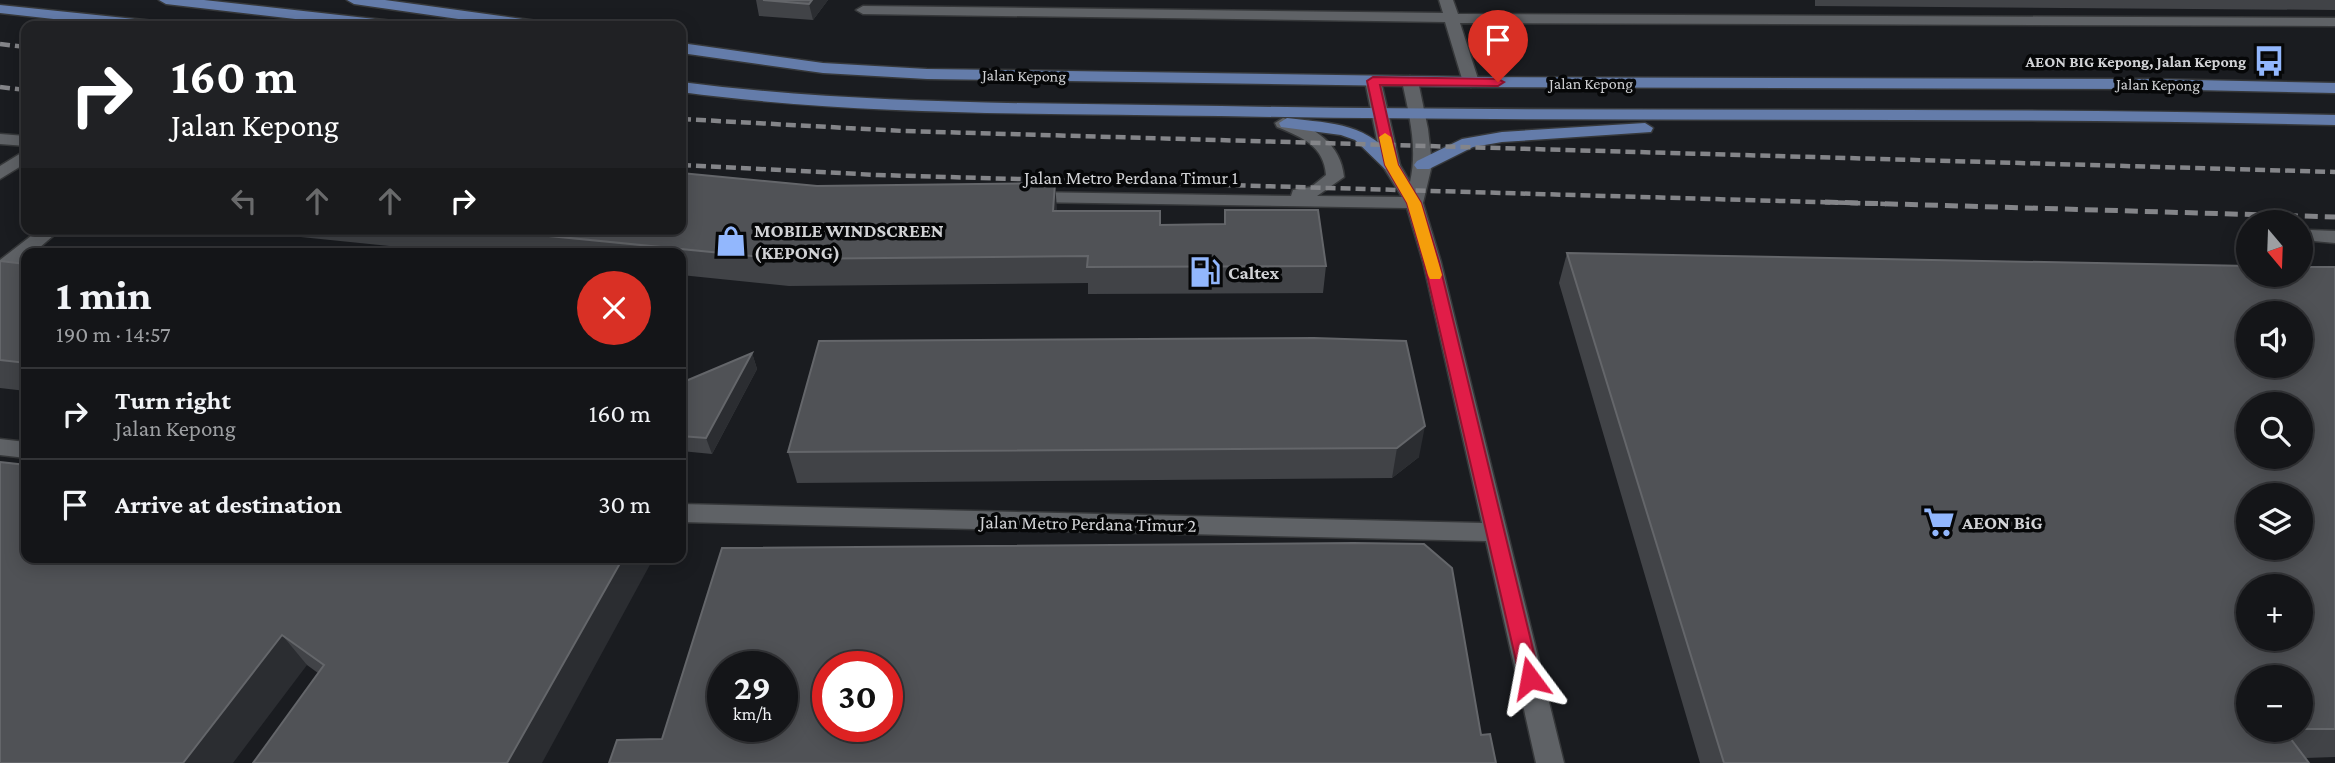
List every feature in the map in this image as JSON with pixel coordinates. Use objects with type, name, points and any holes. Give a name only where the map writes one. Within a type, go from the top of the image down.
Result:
[{"type":"main road","points":[[166,0],[349,21]]},
{"type":"main road","points":[[354,0],[502,21]]},
{"type":"main road","points":[[0,9],[98,21]]},
{"type":"main road","name":"Jalan Kepong","points":[[686,49],[823,68],[927,74],[1410,82],[2148,84],[2335,88]]},
{"type":"main road","points":[[686,81],[742,94]]},
{"type":"main road","name":"Jalan Kepong","points":[[686,88],[905,105],[1380,114],[2225,116],[2335,120]]},
{"type":"main road","points":[[1177,110],[1343,131],[1361,136],[1391,165]]},
{"type":"main road","points":[[1423,165],[1468,143],[1502,137],[1916,115]]},
{"type":"street","points":[[1446,0],[1471,82]]},
{"type":"street","points":[[863,10],[1451,19],[2335,22]]},
{"type":"street","points":[[1373,81],[1391,165],[1414,203],[1446,320],[1550,763]]},
{"type":"street","points":[[1410,82],[1423,165],[1414,203]]},
{"type":"street","points":[[1266,199],[1316,191],[1335,177],[1335,161],[1327,148],[1308,134],[1283,122]]},
{"type":"street","points":[[0,139],[21,141]]},
{"type":"street","points":[[0,174],[21,159]]},
{"type":"street","name":"Jalan Metro Perdana Timur 1","points":[[1017,197],[1414,203]]},
{"type":"street","points":[[27,248],[44,235]]},
{"type":"street","points":[[2314,236],[2335,237]]},
{"type":"street","points":[[0,269],[21,253]]},
{"type":"street","points":[[0,447],[21,449]]},
{"type":"street","name":"Jalan Metro Perdana Timur 2","points":[[686,513],[1495,531]]},
{"type":"building","points":[[763,0],[812,0],[809,4]]},
{"type":"building","points":[[686,173],[817,186],[1055,183],[1053,211],[1160,211],[1160,225],[1225,224],[1225,210],[1318,210],[1326,266],[1087,267],[1088,256],[782,259],[540,235],[686,235]]},
{"type":"building","name":"AEON BiG","points":[[1567,253],[2236,266],[2236,287],[2314,287],[2314,267],[2335,267],[2335,729],[2313,729],[2313,665],[2236,665],[2236,742],[2293,742],[2309,763],[1724,763]]},
{"type":"building","points":[[0,261],[21,263],[21,362],[0,360]]},
{"type":"building","points":[[1314,338],[1406,341],[1425,426],[1397,448],[788,452],[819,341]]},
{"type":"building","points":[[752,353],[706,438],[686,436],[686,381]]},
{"type":"building","points":[[0,462],[21,464],[21,563],[620,563],[507,763],[253,763],[324,665],[282,635],[183,763],[0,763]]},
{"type":"building","points":[[1424,544],[1452,568],[1481,735],[1490,734],[1496,763],[609,763],[617,740],[662,739],[722,548]]},
{"type":"railway","points":[[0,44],[21,46]]},
{"type":"railway","points":[[0,87],[21,89]]},
{"type":"railway","points":[[686,119],[903,131],[2335,172]]},
{"type":"railway","points":[[686,165],[878,175],[1886,204]]},
{"type":"railway","points":[[1825,202],[2335,217]]},
{"type":"slow traffic","points":[[1385,137],[1391,165],[1414,203],[1435,275]]},
{"type":"place","name":"AEON BIG Kepong, Jalan Kepong","points":[[2269,61]]},
{"type":"place","name":"MOBILE WINDSCREEN (KEPONG)","points":[[731,241]]},
{"type":"place","name":"Caltex","points":[[1205,272]]},
{"type":"place","name":"AEON BiG","points":[[1939,522]]},
{"type":"route","points":[[1498,82],[1373,81],[1391,165],[1414,203],[1432,262],[1530,678]]}]
